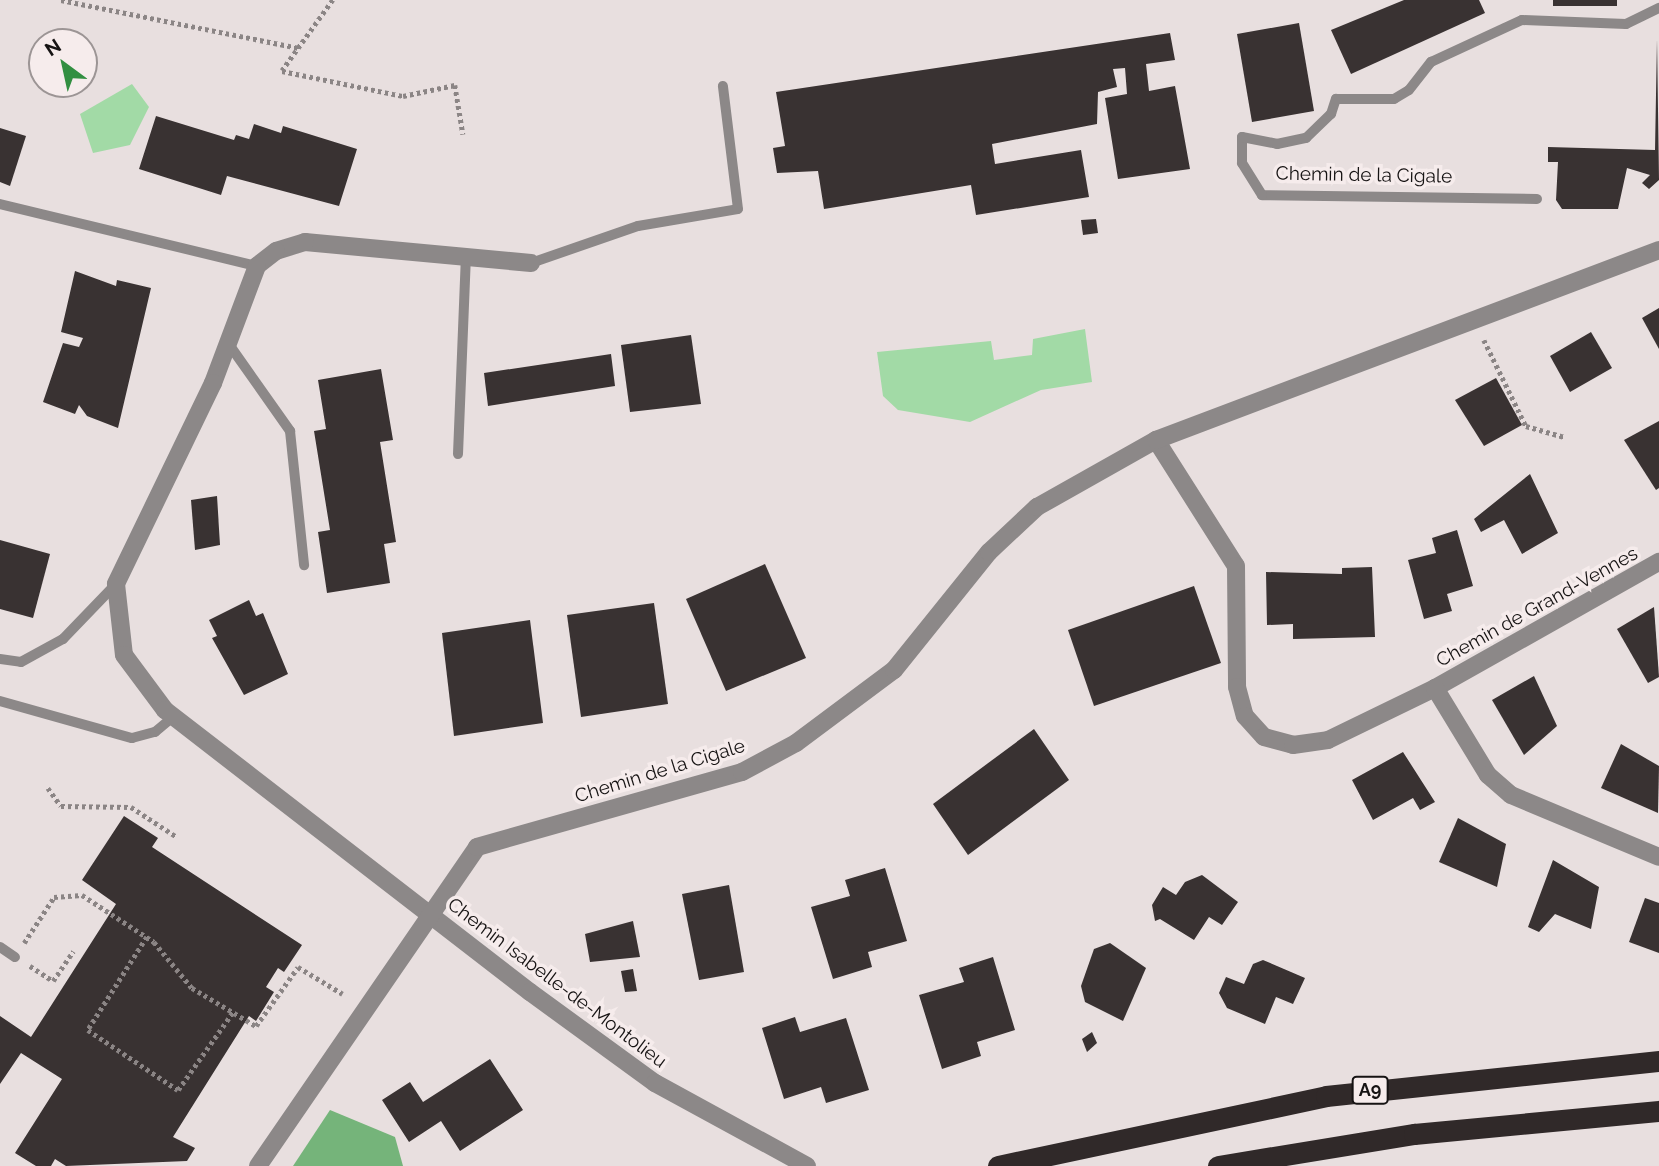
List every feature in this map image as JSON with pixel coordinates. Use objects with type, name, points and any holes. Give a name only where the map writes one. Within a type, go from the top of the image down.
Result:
[{"type":"highway","name":"A9","points":[[998,1166],[1326,1096],[1659,1061]]},
{"type":"highway","points":[[1218,1166],[1414,1134],[1659,1111]]},
{"type":"street","points":[[116,584],[229,344],[257,266],[276,251],[305,242],[531,263]]},
{"type":"street","name":"Chemin de la Cigale","points":[[430,913],[477,847],[742,772],[796,743],[894,670],[989,552],[1037,508],[1156,440],[1659,250]]},
{"type":"street","name":"Chemin de Grand-Vennes","points":[[1156,440],[1236,566],[1237,687],[1245,716],[1264,737],[1293,745],[1328,740],[1435,688],[1659,562]]},
{"type":"street","name":"Chemin Isabelle-de-Montolieu","points":[[116,584],[124,655],[173,717],[655,1083],[807,1166]]},
{"type":"street","name":"Chemin de Grand-Vennes","points":[[1435,688],[1488,775],[1511,795],[1659,857]]},
{"type":"street","name":"Chemin Isabelle-de-Montolieu","points":[[258,1166],[430,913]]},
{"type":"lane","name":"Chemin de la Cigale","points":[[1537,199],[1262,195],[1242,163],[1242,137],[1277,144],[1306,138],[1331,114],[1336,99],[1394,99],[1409,90],[1431,62],[1522,20],[1626,24],[1659,8]]},
{"type":"lane","points":[[531,263],[638,226],[738,209],[723,86]]},
{"type":"lane","points":[[0,204],[257,266]]},
{"type":"lane","points":[[458,454],[466,257]]},
{"type":"lane","points":[[229,344],[290,431],[304,565]]},
{"type":"lane","points":[[0,659],[21,662],[64,639],[116,584]]},
{"type":"lane","points":[[0,702],[132,738],[155,732],[173,717]]},
{"type":"lane","points":[[0,947],[15,957]]},
{"type":"path","points":[[61,0],[301,48]]},
{"type":"path","points":[[333,0],[282,71],[403,96],[455,85],[463,134]]},
{"type":"path","points":[[1484,339],[1527,426],[1564,437]]},
{"type":"path","points":[[48,788],[61,806],[131,807],[177,837]]},
{"type":"path","points":[[74,951],[53,981],[15,957],[61,894],[82,895],[147,937],[192,988],[256,1026],[298,967],[343,994]]},
{"type":"path","points":[[147,937],[88,1030],[178,1090],[233,1012]]},
{"type":"green space","points":[[132,84],[149,107],[130,145],[93,153],[80,114]]},
{"type":"green space","points":[[1085,329],[1092,382],[1041,390],[970,422],[898,410],[883,396],[877,352],[991,341],[994,360],[1032,355],[1033,339]]},
{"type":"green space","points":[[330,1110],[395,1137],[403,1166],[293,1166]]},
{"type":"building","points":[[1404,0],[1479,0],[1485,13],[1351,74],[1331,30]]},
{"type":"building","points":[[1553,0],[1617,0],[1617,6],[1553,6]]},
{"type":"building","points":[[1299,23],[1314,111],[1252,122],[1237,34]]},
{"type":"building","points":[[1170,33],[1175,60],[1146,64],[1149,91],[1175,86],[1190,169],[1118,179],[1105,98],[1127,94],[1125,68],[1113,69],[1117,87],[1098,92],[1097,124],[992,144],[995,164],[1081,150],[1089,197],[976,215],[971,185],[824,209],[818,171],[777,173],[773,148],[785,146],[776,92]]},
{"type":"building","points":[[1657,39],[1659,180],[1649,189],[1642,183],[1650,175],[1627,168],[1618,209],[1562,209],[1556,200],[1558,162],[1548,162],[1548,147],[1655,150]]},
{"type":"building","points":[[156,116],[234,140],[236,135],[249,139],[254,124],[281,133],[283,126],[357,149],[339,206],[227,176],[221,195],[139,169]]},
{"type":"building","points":[[0,128],[26,136],[10,186],[0,182]]},
{"type":"building","points":[[1096,219],[1098,233],[1083,235],[1081,220]]},
{"type":"building","points":[[75,271],[116,286],[117,280],[151,288],[118,428],[87,416],[79,405],[75,414],[43,402],[63,343],[79,347],[83,338],[61,332]]},
{"type":"building","points":[[1659,308],[1659,349],[1642,318]]},
{"type":"building","points":[[1591,332],[1612,368],[1570,392],[1550,356]]},
{"type":"building","points":[[691,335],[701,404],[630,412],[621,345]]},
{"type":"building","points":[[611,354],[615,386],[488,406],[484,373]]},
{"type":"building","points":[[381,369],[393,440],[380,442],[396,542],[384,544],[390,583],[327,593],[318,532],[330,530],[314,431],[326,429],[318,380]]},
{"type":"building","points":[[1496,378],[1522,425],[1484,446],[1455,400]]},
{"type":"building","points":[[1659,421],[1659,488],[1656,490],[1624,440]]},
{"type":"building","points":[[1530,474],[1558,533],[1522,554],[1504,520],[1481,532],[1474,519]]},
{"type":"building","points":[[217,496],[220,545],[195,550],[191,500]]},
{"type":"building","points":[[1457,530],[1473,586],[1447,594],[1452,611],[1424,619],[1408,560],[1436,553],[1432,538]]},
{"type":"building","points":[[0,540],[50,554],[33,618],[0,609]]},
{"type":"building","points":[[765,564],[806,658],[726,691],[686,599]]},
{"type":"building","points":[[1372,567],[1375,637],[1293,639],[1293,624],[1267,625],[1266,572],[1342,574],[1342,568]]},
{"type":"building","points":[[1194,586],[1221,663],[1094,706],[1068,630]]},
{"type":"building","points":[[249,600],[256,616],[263,613],[288,674],[244,695],[212,638],[217,636],[209,620]]},
{"type":"building","points":[[654,603],[668,704],[581,717],[567,615]]},
{"type":"building","points":[[1654,607],[1659,677],[1648,683],[1617,629]]},
{"type":"building","points":[[530,620],[543,723],[454,736],[442,633]]},
{"type":"building","points":[[1534,676],[1557,726],[1524,755],[1492,700]]},
{"type":"building","points":[[1034,729],[1069,780],[968,855],[933,804]]},
{"type":"building","points":[[1621,744],[1659,766],[1658,813],[1601,788]]},
{"type":"building","points":[[1403,752],[1435,802],[1420,810],[1413,798],[1373,820],[1352,780]]},
{"type":"building","points":[[124,816],[158,838],[152,847],[302,945],[284,972],[278,968],[266,987],[274,992],[256,1021],[249,1016],[173,1137],[195,1148],[187,1161],[66,1166],[55,1159],[51,1166],[36,1166],[15,1153],[62,1079],[21,1053],[0,1084],[0,1016],[31,1037],[116,904],[82,880]]},
{"type":"building","points":[[1458,818],[1506,844],[1497,887],[1439,862]]},
{"type":"building","points":[[1553,860],[1599,887],[1591,929],[1555,914],[1539,932],[1528,927]]},
{"type":"building","points":[[885,868],[907,941],[868,952],[872,967],[833,979],[811,907],[850,896],[845,880]]},
{"type":"building","points":[[1202,875],[1238,902],[1222,925],[1209,917],[1194,940],[1160,919],[1155,921],[1152,905],[1163,887],[1176,895],[1185,882]]},
{"type":"building","points":[[729,885],[744,972],[699,980],[682,894]]},
{"type":"building","points":[[1645,898],[1659,903],[1659,953],[1629,942]]},
{"type":"building","points":[[633,921],[640,957],[590,962],[585,934]]},
{"type":"building","points":[[1110,943],[1146,968],[1123,1021],[1085,1002],[1081,986],[1094,949]]},
{"type":"building","points":[[993,957],[1015,1030],[977,1042],[981,1056],[942,1069],[919,995],[964,982],[959,968]]},
{"type":"building","points":[[1263,960],[1305,978],[1293,1004],[1276,997],[1265,1024],[1227,1008],[1219,993],[1226,977],[1244,984],[1253,964]]},
{"type":"building","points":[[633,969],[637,991],[625,992],[621,971]]},
{"type":"building","points":[[795,1017],[800,1032],[846,1018],[869,1090],[826,1103],[821,1087],[784,1099],[762,1028]]},
{"type":"building","points":[[1092,1032],[1097,1043],[1087,1052],[1082,1039]]},
{"type":"building","points":[[490,1059],[523,1110],[460,1151],[441,1121],[409,1142],[382,1100],[410,1082],[423,1102]]}]
